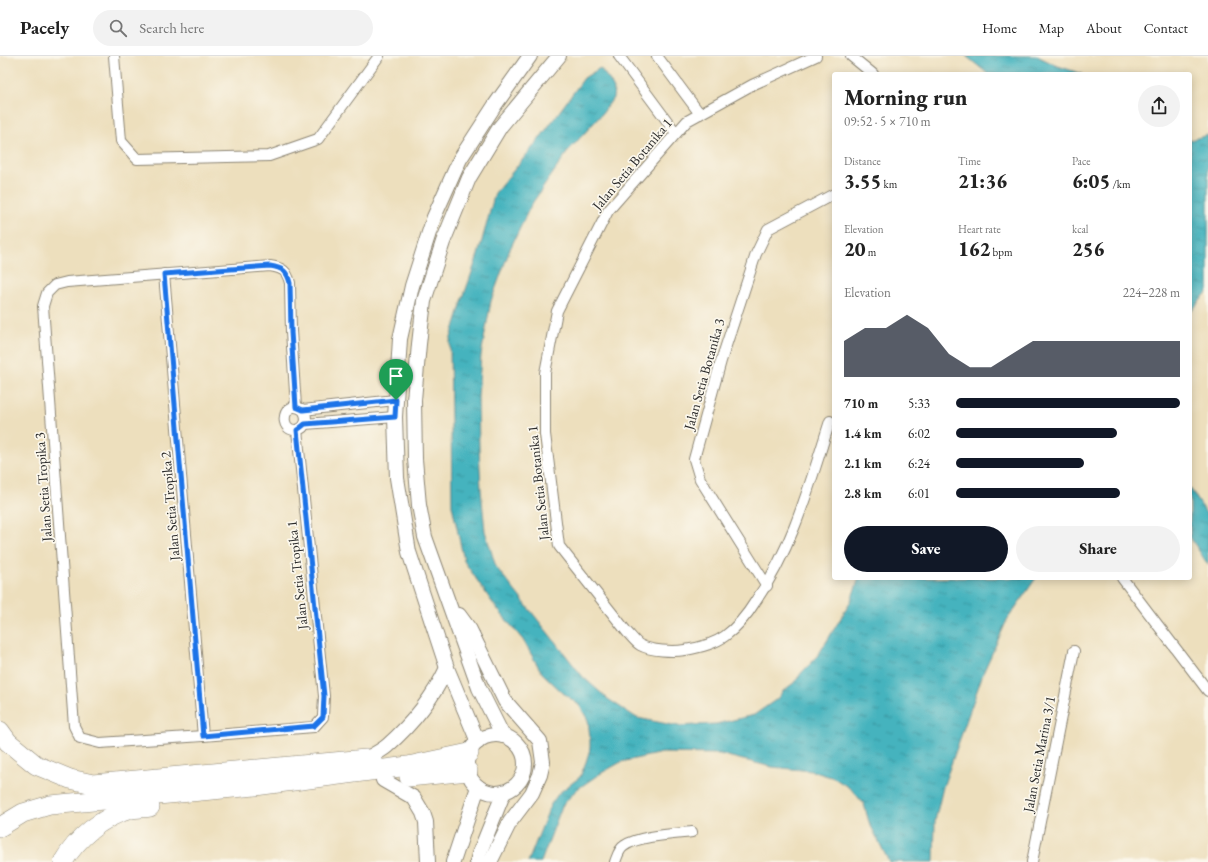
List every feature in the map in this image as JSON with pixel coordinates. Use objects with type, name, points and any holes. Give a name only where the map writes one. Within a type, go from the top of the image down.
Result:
[{"type":"highway","points":[[0,731],[8,742],[36,765],[70,779],[93,784],[366,759],[408,766]]},
{"type":"highway","points":[[0,827],[23,813],[50,805],[255,786],[408,766],[472,755]]},
{"type":"highway","points":[[63,862],[75,845],[103,820],[128,810],[166,804],[241,797],[382,780],[472,755]]},
{"type":"street","points":[[114,56],[121,141],[137,159],[269,156],[318,139],[379,56]]},
{"type":"street","points":[[472,755],[485,738],[489,736],[503,736],[512,740],[520,748],[524,758],[524,769],[521,779],[514,787],[504,792],[495,793],[486,792],[471,780],[472,755],[447,668],[409,552],[397,478],[395,417],[400,339],[412,286],[434,217],[460,158],[494,105],[530,56]]},
{"type":"street","points":[[503,736],[479,688],[449,600],[425,537],[419,505],[415,459],[414,400],[424,301],[442,242],[469,178],[500,127],[559,56]]},
{"type":"street","points":[[620,56],[676,133]]},
{"type":"street","points":[[657,56],[700,114],[752,85],[816,56]]},
{"type":"street","points":[[851,56],[871,72]]},
{"type":"street","name":"Jalan Setia Botanika 1","points":[[700,114],[686,121],[608,210],[557,311],[545,373],[544,434],[559,546],[627,632],[640,645],[659,650],[678,651],[709,644],[725,637],[745,617],[767,586],[793,533],[830,420]]},
{"type":"street","name":"Jalan Setia Botanika 3","points":[[767,586],[700,479],[694,459],[721,361],[756,254],[768,229],[832,195]]},
{"type":"street","points":[[164,274],[270,266],[277,267],[284,271],[288,276],[290,283],[291,332],[299,408],[306,416],[305,424]]},
{"type":"street","name":"Jalan Setia Tropika 3","points":[[164,274],[67,282],[56,285],[47,292],[44,306],[74,726],[80,738],[100,742],[203,736]]},
{"type":"street","name":"Jalan Setia Tropika 2","points":[[164,274],[203,736]]},
{"type":"street","points":[[395,417],[305,424],[297,430],[286,426],[284,418],[286,411],[289,409],[396,400]]},
{"type":"street","name":"Jalan Setia Tropika 1","points":[[203,736],[314,726],[323,717],[324,696],[297,430]]},
{"type":"street","points":[[1124,580],[1208,691]]},
{"type":"street","points":[[449,600],[470,630],[505,700],[540,741],[543,762],[540,775],[532,793],[510,822],[490,862]]},
{"type":"street","name":"Jalan Setia Marina 3/1","points":[[1032,862],[1074,651]]},
{"type":"street","points":[[366,759],[386,747],[415,719],[439,685],[447,668]]},
{"type":"street","points":[[382,780],[414,798],[426,822],[428,862]]},
{"type":"street","points":[[453,862],[478,787]]},
{"type":"street","points":[[477,862],[504,792]]},
{"type":"street","points":[[615,862],[622,847],[633,841],[666,834],[692,832]]},
{"type":"water","points":[[966,56],[1037,56],[1058,66],[1076,72],[986,72]]},
{"type":"water","points":[[600,68],[614,89],[613,98],[602,114],[569,150],[531,205],[510,249],[491,301],[481,355],[478,397],[481,490],[485,531],[496,567],[583,677],[608,699],[637,718],[678,726],[716,724],[754,715],[777,699],[783,691],[795,682],[802,672],[817,657],[850,603],[858,580],[1035,580],[1007,620],[984,671],[943,787],[935,821],[934,862],[889,862],[869,822],[864,804],[851,789],[834,778],[812,771],[772,767],[719,754],[662,753],[621,762],[576,790],[562,806],[541,862],[528,862],[551,804],[559,793],[580,777],[590,749],[588,720],[579,705],[563,693],[542,673],[523,640],[494,605],[464,561],[452,505],[450,341],[478,255],[495,193],[537,142],[584,78]]},
{"type":"water","points":[[1208,135],[1208,291],[1192,311],[1192,139]]},
{"type":"water","points":[[1192,491],[1208,516],[1208,565],[1192,540]]},
{"type":"route","points":[[270,266],[277,267],[284,271],[288,276],[290,283],[291,332],[296,407],[303,410],[396,400],[395,417],[305,424],[297,430],[324,696],[323,717],[314,726],[203,736],[164,274],[270,266]]}]
